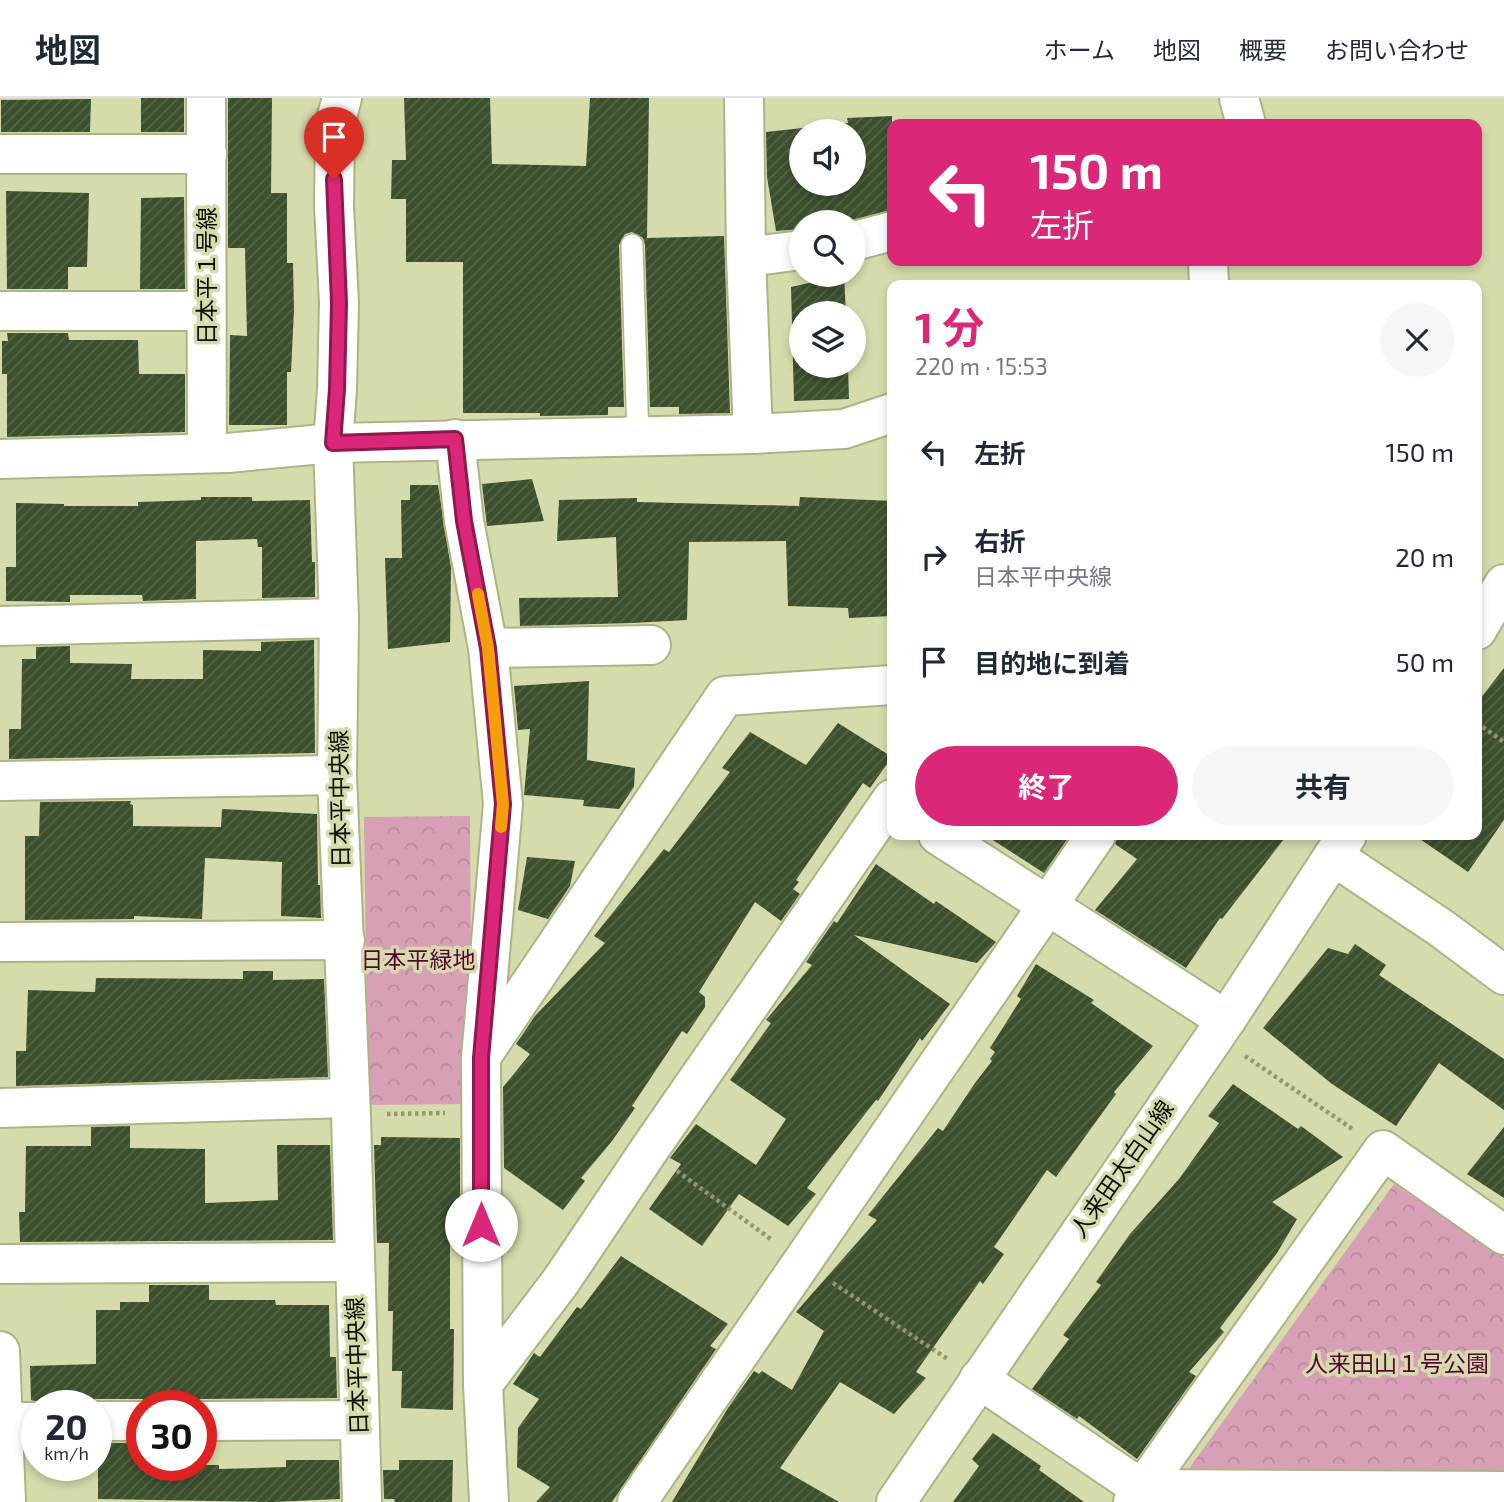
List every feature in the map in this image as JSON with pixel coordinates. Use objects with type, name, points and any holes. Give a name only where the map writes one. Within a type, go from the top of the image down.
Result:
[{"type":"street","name":"日本平１号線","points":[[206,98],[207,453]]},
{"type":"street","name":"日本平中央線","points":[[342,98],[335,124],[334,206],[339,303],[333,443],[340,618],[337,775],[351,1106],[362,1502]]},
{"type":"street","points":[[744,98],[746,257],[753,434]]},
{"type":"street","points":[[1239,98],[1245,119]]},
{"type":"street","points":[[0,154],[206,154]]},
{"type":"street","points":[[866,238],[887,232]]},
{"type":"street","points":[[746,257],[789,252]]},
{"type":"street","points":[[0,311],[206,311]]},
{"type":"street","points":[[0,459],[207,453],[333,443],[753,434],[844,429],[887,416]]},
{"type":"street","points":[[455,439],[464,521],[488,648],[503,804],[481,1058],[483,1384],[489,1502]]},
{"type":"street","points":[[1482,621],[1504,584]]},
{"type":"street","points":[[0,626],[340,618]]},
{"type":"street","points":[[488,648],[651,645]]},
{"type":"street","points":[[481,1058],[725,696],[887,685]]},
{"type":"street","points":[[0,781],[337,775]]},
{"type":"street","points":[[483,1384],[561,1281],[887,809]]},
{"type":"street","points":[[946,840],[1047,905],[1221,1028]]},
{"type":"street","points":[[637,1502],[1092,840]]},
{"type":"street","points":[[1340,845],[1441,928],[1504,975]]},
{"type":"street","name":"人来田太白山線","points":[[895,1502],[1221,1028],[1340,845]]},
{"type":"street","points":[[0,942],[345,940]]},
{"type":"street","points":[[0,1108],[351,1106]]},
{"type":"street","points":[[1138,1495],[1383,1150],[1504,1235]]},
{"type":"street","points":[[0,1264],[354,1262]]},
{"type":"street","points":[[0,1351],[13,1422],[6,1502]]},
{"type":"street","points":[[979,1379],[1138,1495],[1496,1495]]},
{"type":"street","points":[[217,1421],[359,1420]]},
{"type":"lane","points":[[632,244],[638,437]]},
{"type":"path","points":[[1482,727],[1504,742]]},
{"type":"path","points":[[1221,1028],[1383,1150]]},
{"type":"path","points":[[351,1106],[481,1112]]},
{"type":"green space","name":"日本平緑地","points":[[470,816],[472,1104],[368,1105],[364,817]]},
{"type":"green space","name":"人来田山１号公園","points":[[1394,1184],[1504,1258],[1504,1472],[1188,1470]]},
{"type":"building","points":[[141,98],[184,98],[184,132],[141,132]]},
{"type":"building","points":[[228,98],[272,98],[271,193],[287,193],[287,263],[293,263],[294,310],[291,372],[287,372],[287,425],[229,425],[230,335],[247,336],[245,248],[228,248]]},
{"type":"building","points":[[404,98],[490,98],[492,164],[586,166],[590,98],[649,98],[647,238],[724,236],[730,413],[679,414],[679,407],[650,407],[645,245],[643,238],[632,232],[625,234],[619,245],[624,407],[608,407],[608,415],[463,413],[463,262],[406,262],[406,199],[391,199],[392,160],[406,160]]},
{"type":"building","points":[[91,99],[90,132],[1,132],[1,100]]},
{"type":"building","points":[[892,116],[892,119],[887,119],[887,211],[866,216],[866,210],[789,210],[789,230],[776,231],[767,177],[766,132],[789,129],[789,196],[866,196],[866,119],[847,118]]},
{"type":"building","points":[[6,191],[89,193],[87,267],[68,267],[68,289],[7,289]]},
{"type":"building","points":[[184,197],[185,289],[140,289],[141,198]]},
{"type":"building","points":[[791,287],[845,287],[845,301],[791,301]]},
{"type":"building","points":[[7,333],[68,333],[69,340],[138,340],[139,374],[185,374],[185,432],[7,437],[7,374],[2,374],[2,341],[8,341]]},
{"type":"building","points":[[793,378],[848,378],[849,399],[794,401]]},
{"type":"building","points":[[532,479],[544,521],[487,526],[482,484]]},
{"type":"building","points":[[410,485],[438,485],[451,568],[450,642],[388,649],[385,558],[402,558],[401,500],[410,500]]},
{"type":"building","points":[[201,497],[252,497],[252,501],[310,500],[315,597],[262,598],[262,547],[258,547],[257,539],[196,541],[196,599],[143,601],[142,595],[70,595],[70,602],[6,601],[6,567],[16,567],[16,503],[138,506],[138,502],[201,500]]},
{"type":"building","points":[[800,497],[887,501],[887,616],[849,618],[848,608],[788,606],[786,541],[689,542],[687,620],[520,626],[519,598],[618,597],[616,537],[557,541],[559,500],[637,498],[637,502],[799,506]]},
{"type":"building","points":[[314,640],[315,753],[9,759],[9,729],[21,729],[22,659],[36,659],[36,647],[70,646],[70,663],[132,664],[131,679],[203,679],[203,650],[261,651],[261,642]]},
{"type":"building","points":[[1504,668],[1504,820],[1468,872],[1421,840],[1482,840],[1482,697]]},
{"type":"building","points":[[589,681],[587,760],[635,768],[634,787],[619,809],[583,806],[584,800],[524,795],[530,729],[518,730],[514,686]]},
{"type":"building","points":[[838,723],[887,754],[887,764],[870,788],[863,783],[796,880],[799,882],[793,889],[800,894],[781,921],[755,902],[699,992],[705,997],[705,1007],[687,1034],[682,1031],[632,1106],[635,1108],[581,1178],[585,1181],[563,1210],[504,1168],[503,1087],[530,1054],[516,1044],[535,1016],[605,943],[594,936],[664,849],[669,852],[730,772],[722,768],[750,732],[806,765]]},
{"type":"building","points":[[131,801],[133,826],[221,827],[222,809],[317,814],[321,918],[281,916],[282,862],[205,858],[202,919],[134,916],[134,919],[25,920],[25,836],[39,836],[40,802]]},
{"type":"building","points":[[993,840],[1067,840],[1044,873]]},
{"type":"building","points":[[1116,840],[1283,840],[1222,919],[1220,918],[1186,968],[1095,910],[1137,859],[1115,844]]},
{"type":"building","points":[[527,857],[575,861],[570,886],[548,919],[518,910]]},
{"type":"building","points":[[876,864],[996,942],[977,963],[854,935],[950,1004],[922,1041],[920,1038],[878,1101],[876,1100],[807,1188],[816,1194],[788,1226],[739,1194],[702,1246],[649,1209],[681,1164],[670,1158],[696,1124],[756,1165],[786,1119],[730,1080],[771,1023],[766,1020],[812,965],[806,962],[834,921],[837,923]]},
{"type":"building","points":[[1355,944],[1386,965],[1379,975],[1504,1059],[1504,1110],[1439,1063],[1396,1126],[1332,1084],[1263,1028],[1328,948],[1348,954]]},
{"type":"building","points":[[1036,964],[1094,1000],[1091,1003],[1153,1046],[1114,1092],[1116,1094],[1056,1177],[1047,1170],[994,1247],[1004,1254],[983,1284],[980,1281],[916,1372],[926,1378],[894,1414],[840,1382],[780,1468],[839,1502],[672,1502],[728,1408],[754,1371],[759,1374],[762,1371],[792,1390],[824,1331],[796,1312],[877,1220],[868,1215],[938,1128],[943,1131],[992,1061],[990,1059],[995,1052],[990,1048],[1021,999],[1017,996]]},
{"type":"building","points":[[243,971],[273,971],[273,980],[324,979],[328,1077],[16,1086],[16,1051],[26,1051],[28,990],[95,992],[96,978],[243,979]]},
{"type":"building","points":[[1233,1084],[1298,1129],[1301,1126],[1343,1157],[1272,1202],[1297,1219],[1277,1253],[1220,1328],[1224,1332],[1189,1372],[1196,1376],[1137,1459],[1079,1416],[1077,1419],[1032,1389],[1069,1339],[1063,1335],[1101,1285],[1096,1282],[1130,1234],[1179,1179],[1219,1123],[1208,1116]]},
{"type":"building","points":[[130,1126],[130,1148],[205,1149],[205,1203],[278,1200],[277,1145],[330,1145],[333,1240],[20,1242],[19,1212],[25,1212],[26,1146],[91,1146],[91,1127]]},
{"type":"building","points":[[1504,1127],[1504,1198],[1467,1174]]},
{"type":"building","points":[[381,1137],[460,1138],[460,1241],[450,1241],[450,1329],[454,1329],[453,1410],[401,1408],[402,1371],[392,1371],[393,1311],[388,1311],[389,1243],[377,1243],[374,1145],[381,1145]]},
{"type":"building","points":[[621,1256],[728,1324],[710,1346],[716,1349],[612,1502],[536,1502],[550,1487],[517,1467],[518,1428],[539,1399],[513,1384],[534,1353],[540,1357],[577,1307],[581,1309]]},
{"type":"building","points":[[149,1285],[209,1285],[209,1300],[275,1300],[276,1305],[329,1305],[330,1357],[336,1357],[337,1398],[217,1399],[217,1390],[126,1390],[126,1399],[112,1399],[112,1390],[31,1390],[30,1366],[96,1364],[96,1310],[120,1310],[120,1302],[149,1302]]},
{"type":"building","points":[[993,1433],[1041,1466],[1039,1470],[1084,1502],[953,1502],[979,1466],[972,1459]]},
{"type":"building","points":[[112,1443],[126,1443],[126,1481],[217,1481],[217,1465],[219,1469],[286,1467],[286,1460],[339,1460],[340,1499],[273,1502],[98,1499],[98,1481],[112,1481]]},
{"type":"building","points":[[399,1460],[453,1460],[452,1502],[395,1502],[394,1499],[384,1499],[383,1470],[399,1470]]},
{"type":"slow traffic","points":[[478,594],[488,648],[503,804],[501,827]]},
{"type":"route","points":[[334,179],[339,303],[333,443],[455,439],[464,521],[488,648],[503,804],[481,1058],[481,1225]]}]
